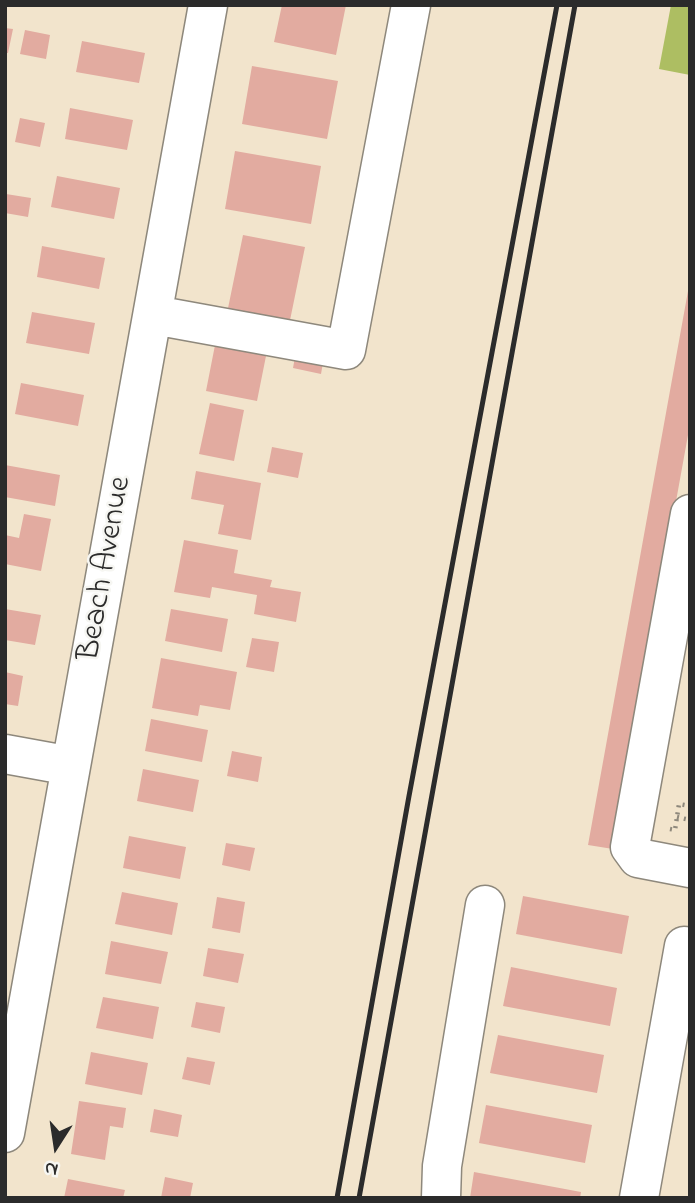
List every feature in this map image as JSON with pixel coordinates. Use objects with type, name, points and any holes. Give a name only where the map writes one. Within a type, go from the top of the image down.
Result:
[{"type":"street","name":"Beach Avenue","points":[[5,1133],[208,5]]},
{"type":"street","points":[[154,315],[346,350],[411,5]]},
{"type":"street","points":[[690,514],[630,847],[638,858],[690,868]]},
{"type":"street","points":[[5,754],[71,766]]},
{"type":"street","points":[[441,1198],[442,1166],[485,905]]},
{"type":"street","points":[[639,1198],[684,946]]},
{"type":"path","points":[[677,817],[690,820]]},
{"type":"green space","points":[[671,5],[690,5],[690,75],[659,69]]},
{"type":"building","points":[[282,5],[346,5],[336,55],[274,42]]},
{"type":"building","points":[[5,28],[13,29],[8,53],[5,53]]},
{"type":"building","points":[[25,30],[50,35],[46,59],[20,54]]},
{"type":"building","points":[[82,41],[145,53],[139,83],[76,72]]},
{"type":"building","points":[[252,66],[338,81],[327,139],[242,124]]},
{"type":"building","points":[[70,108],[133,120],[127,150],[65,139]]},
{"type":"building","points":[[20,118],[45,123],[40,147],[15,142]]},
{"type":"building","points":[[235,151],[321,166],[311,224],[225,209]]},
{"type":"building","points":[[57,176],[120,188],[114,219],[51,207]]},
{"type":"building","points":[[6,194],[31,198],[28,217],[5,213]]},
{"type":"building","points":[[243,235],[305,247],[288,330],[226,318]]},
{"type":"building","points":[[42,246],[105,258],[99,289],[37,277]]},
{"type":"building","points":[[688,291],[690,424],[613,849],[588,845]]},
{"type":"building","points":[[32,312],[95,323],[89,354],[26,343]]},
{"type":"building","points":[[216,340],[267,351],[257,401],[206,391]]},
{"type":"building","points":[[297,346],[325,351],[321,374],[293,368]]},
{"type":"building","points":[[21,383],[84,395],[78,426],[15,414]]},
{"type":"building","points":[[210,403],[244,410],[234,461],[199,454]]},
{"type":"building","points":[[272,447],[303,453],[298,478],[267,472]]},
{"type":"building","points":[[5,465],[60,475],[55,506],[5,497]]},
{"type":"building","points":[[196,471],[261,483],[251,540],[218,534],[224,505],[191,499]]},
{"type":"building","points":[[24,514],[51,519],[41,571],[5,564],[5,535],[19,538]]},
{"type":"building","points":[[184,540],[238,550],[234,573],[272,580],[270,587],[301,592],[296,622],[254,614],[257,595],[212,587],[210,598],[174,592]]},
{"type":"building","points":[[5,609],[41,615],[35,645],[5,640]]},
{"type":"building","points":[[171,609],[228,619],[222,652],[165,641]]},
{"type":"building","points":[[252,638],[279,642],[274,672],[246,667]]},
{"type":"building","points":[[161,658],[237,672],[230,710],[200,705],[198,716],[152,708]]},
{"type":"building","points":[[5,672],[23,676],[18,706],[5,704]]},
{"type":"building","points":[[151,719],[208,730],[202,762],[145,751]]},
{"type":"building","points":[[232,751],[262,757],[258,782],[227,776]]},
{"type":"building","points":[[143,769],[199,780],[193,812],[137,801]]},
{"type":"building","points":[[129,836],[186,847],[180,879],[123,868]]},
{"type":"building","points":[[226,843],[255,848],[250,871],[222,865]]},
{"type":"building","points":[[122,892],[178,903],[172,935],[115,924]]},
{"type":"building","points":[[523,896],[629,916],[622,954],[516,934]]},
{"type":"building","points":[[217,897],[245,902],[240,933],[212,928]]},
{"type":"building","points":[[111,941],[168,952],[161,984],[105,974]]},
{"type":"building","points":[[208,948],[244,954],[238,983],[203,976]]},
{"type":"building","points":[[511,967],[617,988],[610,1026],[503,1006]]},
{"type":"building","points":[[103,997],[159,1007],[153,1039],[96,1028]]},
{"type":"building","points":[[196,1002],[225,1007],[220,1033],[191,1027]]},
{"type":"building","points":[[498,1035],[604,1055],[597,1093],[490,1073]]},
{"type":"building","points":[[91,1052],[148,1063],[142,1095],[85,1084]]},
{"type":"building","points":[[187,1057],[215,1062],[210,1085],[182,1079]]},
{"type":"building","points":[[79,1101],[126,1108],[123,1128],[110,1126],[105,1160],[71,1154]]},
{"type":"building","points":[[486,1105],[592,1125],[585,1163],[479,1143]]},
{"type":"building","points":[[154,1109],[182,1115],[178,1137],[150,1132]]},
{"type":"building","points":[[474,1172],[581,1192],[580,1198],[470,1198]]},
{"type":"building","points":[[165,1177],[193,1183],[190,1198],[161,1198]]},
{"type":"building","points":[[68,1179],[125,1190],[123,1198],[64,1198]]},
{"type":"railway","points":[[337,1198],[557,5]]},
{"type":"railway","points":[[359,1198],[575,5]]}]
